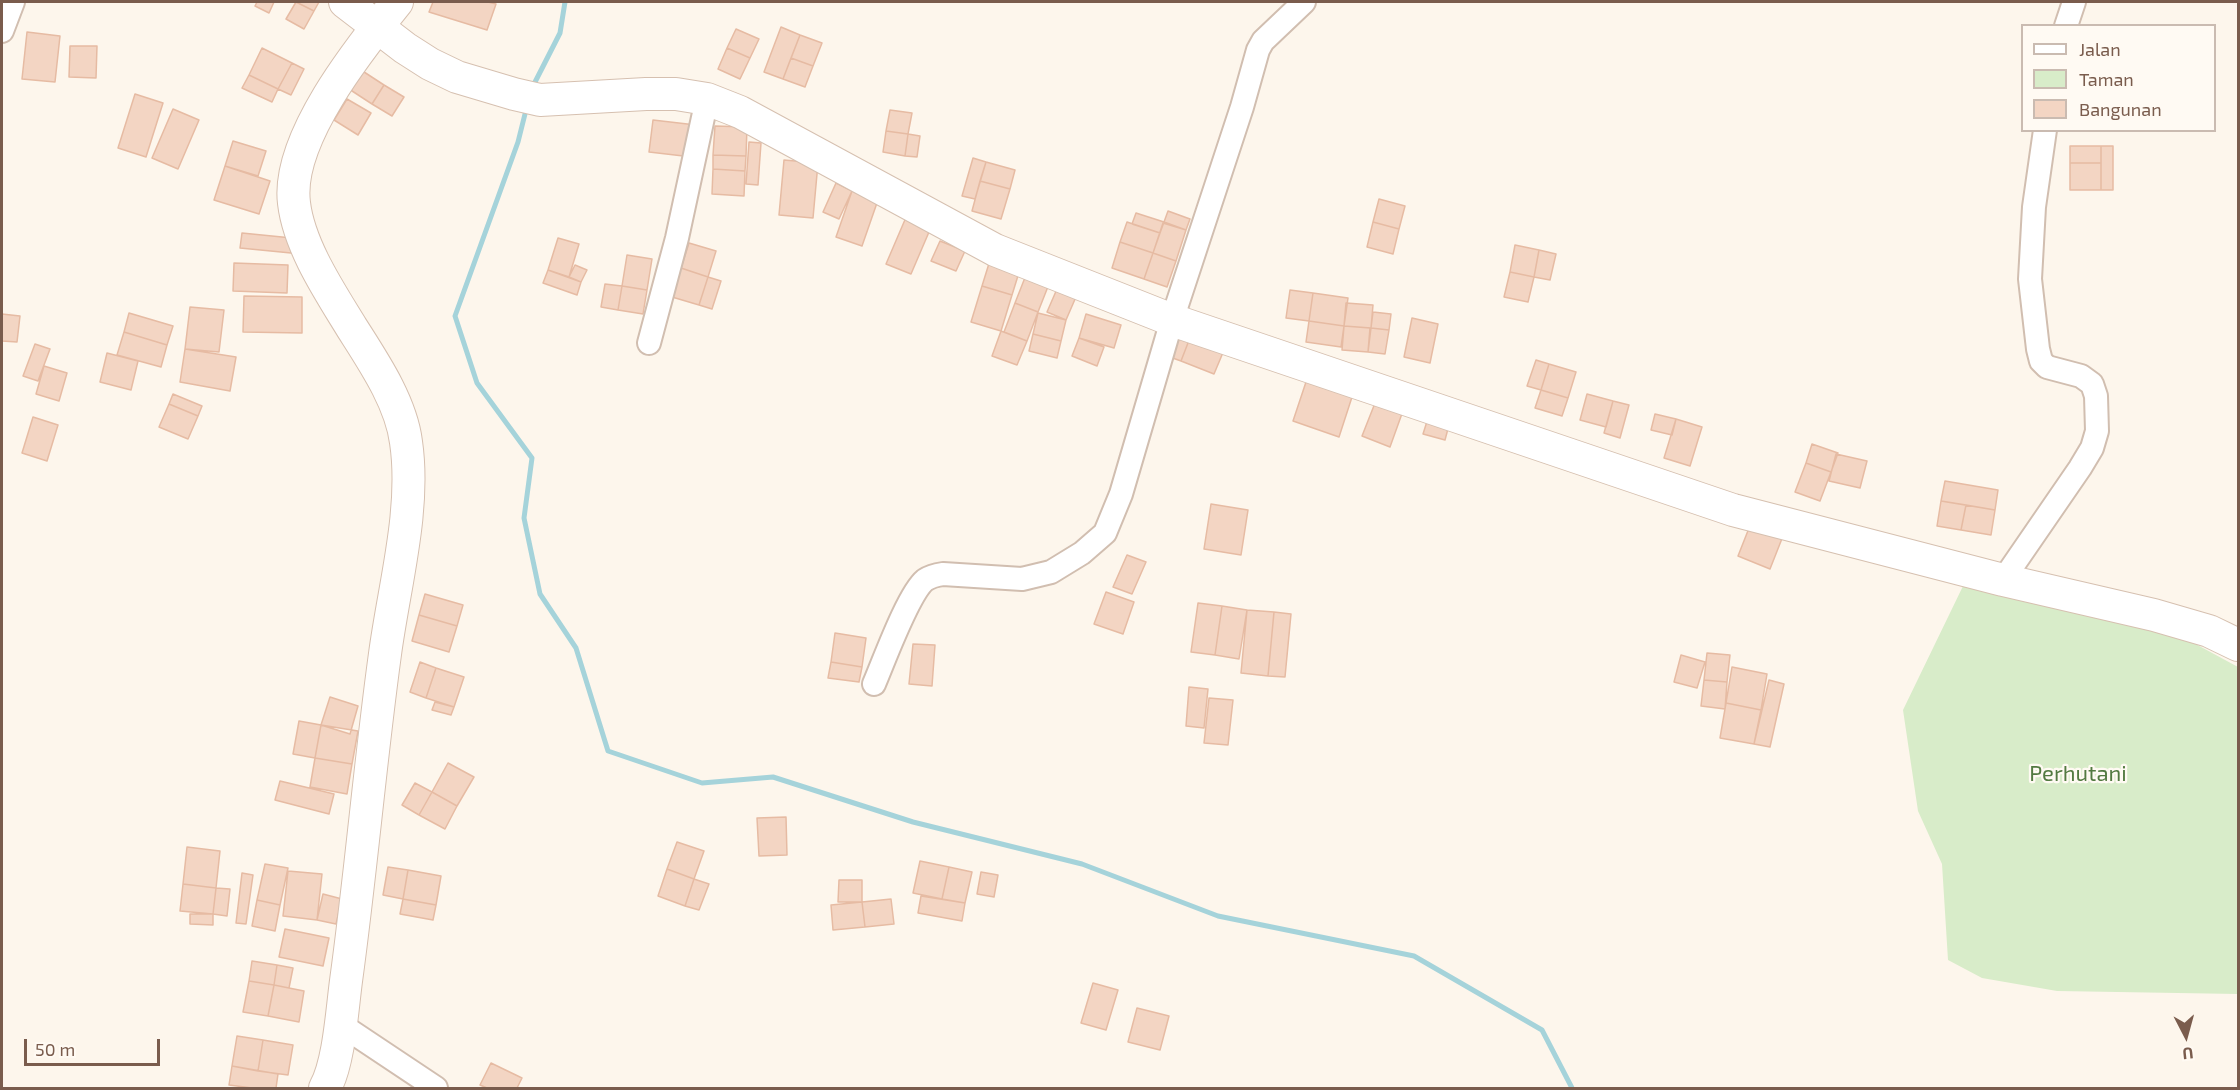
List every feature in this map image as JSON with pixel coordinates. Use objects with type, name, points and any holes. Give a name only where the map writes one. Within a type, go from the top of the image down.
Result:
[{"type":"street","points":[[2,31],[13,2]]},
{"type":"street","points":[[345,2],[405,48],[439,68],[457,77],[527,97],[676,94],[707,99],[740,112],[995,250],[1172,320],[1733,510],[2003,580],[2154,615],[2209,631],[2238,645]]},
{"type":"street","points":[[325,1089],[331,1078],[360,882],[385,654],[406,516],[410,471],[406,438],[395,405],[377,366],[330,293],[301,232],[294,202],[294,173],[302,146],[318,112],[377,26],[397,2]]},
{"type":"street","points":[[874,684],[913,595],[932,576],[943,574],[1022,579],[1051,572],[1082,553],[1105,532],[1121,494],[1172,320],[1242,107],[1258,50],[1263,41],[1304,2]]},
{"type":"street","points":[[2068,24],[2074,2]]},
{"type":"street","points":[[649,343],[676,238],[707,99]]},
{"type":"street","points":[[2003,580],[2080,468],[2092,448],[2097,431],[2096,396],[2092,384],[2081,376],[2047,367],[2041,361],[2038,349],[2030,279],[2034,207],[2045,132]]},
{"type":"street","points":[[340,1024],[436,1089]]},
{"type":"green space","name":"Perhutani","points":[[1964,584],[2179,635],[2238,667],[2238,994],[2057,991],[1982,978],[1948,960],[1942,864],[1918,811],[1903,710]]},
{"type":"building","points":[[257,2],[274,2],[269,13],[255,6]]},
{"type":"building","points":[[296,2],[314,11],[304,29],[286,19]]},
{"type":"building","points":[[296,2],[319,2],[314,11]]},
{"type":"building","points":[[433,2],[496,4],[487,30],[429,12]]},
{"type":"building","points":[[781,27],[800,35],[783,79],[764,72]]},
{"type":"building","points":[[736,29],[759,39],[750,58],[727,48]]},
{"type":"building","points":[[27,32],[60,36],[55,82],[22,79]]},
{"type":"building","points":[[800,35],[822,43],[813,66],[791,58]]},
{"type":"building","points":[[70,46],[97,46],[96,78],[69,77]]},
{"type":"building","points":[[262,48],[292,63],[278,89],[249,75]]},
{"type":"building","points":[[727,48],[750,58],[740,79],[718,69]]},
{"type":"building","points":[[791,58],[813,66],[805,87],[783,79]]},
{"type":"building","points":[[292,63],[304,69],[291,95],[278,89]]},
{"type":"building","points":[[361,70],[384,85],[372,104],[349,89]]},
{"type":"building","points":[[249,75],[278,89],[272,102],[242,88]]},
{"type":"building","points":[[384,85],[404,97],[392,116],[372,104]]},
{"type":"building","points":[[135,94],[163,103],[146,157],[118,148]]},
{"type":"building","points":[[347,99],[371,113],[358,135],[334,120]]},
{"type":"building","points":[[173,109],[199,120],[178,169],[152,158]]},
{"type":"building","points":[[890,110],[912,113],[908,134],[886,131]]},
{"type":"building","points":[[653,120],[696,125],[692,157],[649,152]]},
{"type":"building","points":[[715,126],[747,127],[746,156],[713,155]]},
{"type":"building","points":[[886,131],[908,134],[905,156],[883,152]]},
{"type":"building","points":[[908,134],[920,136],[917,157],[905,156]]},
{"type":"building","points":[[233,141],[266,151],[258,176],[225,166]]},
{"type":"building","points":[[749,142],[761,143],[758,185],[746,184]]},
{"type":"building","points":[[2070,146],[2101,146],[2101,163],[2070,163]]},
{"type":"building","points":[[2101,146],[2113,146],[2113,190],[2101,190]]},
{"type":"building","points":[[713,155],[746,156],[745,171],[713,169]]},
{"type":"building","points":[[973,158],[986,162],[975,199],[962,196]]},
{"type":"building","points":[[784,160],[818,163],[813,218],[779,215]]},
{"type":"building","points":[[986,162],[1015,170],[1010,189],[980,181]]},
{"type":"building","points":[[2070,163],[2101,163],[2101,190],[2070,190]]},
{"type":"building","points":[[225,166],[270,181],[259,214],[214,200]]},
{"type":"building","points":[[713,169],[745,171],[744,196],[712,194]]},
{"type":"building","points":[[980,181],[1010,189],[1001,219],[972,211]]},
{"type":"building","points":[[836,183],[852,191],[839,219],[823,212]]},
{"type":"building","points":[[852,191],[878,200],[862,246],[836,237]]},
{"type":"building","points":[[1379,199],[1405,206],[1399,229],[1373,222]]},
{"type":"building","points":[[1168,211],[1190,219],[1186,230],[1164,222]]},
{"type":"building","points":[[1136,213],[1164,222],[1160,233],[1132,224]]},
{"type":"building","points":[[907,215],[932,225],[911,274],[886,264]]},
{"type":"building","points":[[1127,222],[1160,233],[1153,253],[1120,242]]},
{"type":"building","points":[[1373,222],[1399,229],[1393,254],[1367,247]]},
{"type":"building","points":[[1163,223],[1186,230],[1176,261],[1153,253]]},
{"type":"building","points":[[242,233],[292,238],[291,253],[240,248]]},
{"type":"building","points":[[558,238],[579,244],[569,277],[548,270]]},
{"type":"building","points":[[940,241],[965,251],[956,271],[931,261]]},
{"type":"building","points":[[1120,242],[1153,253],[1144,279],[1112,268]]},
{"type":"building","points":[[689,243],[716,251],[708,277],[681,268]]},
{"type":"building","points":[[1515,245],[1539,250],[1534,277],[1510,272]]},
{"type":"building","points":[[1539,250],[1556,254],[1550,280],[1534,277]]},
{"type":"building","points":[[1153,253],[1176,261],[1167,287],[1144,279]]},
{"type":"building","points":[[627,255],[652,259],[647,290],[622,286]]},
{"type":"building","points":[[991,257],[1021,266],[1012,295],[982,286]]},
{"type":"building","points":[[234,263],[288,265],[287,293],[233,291]]},
{"type":"building","points":[[575,265],[587,270],[581,282],[569,277]]},
{"type":"building","points":[[681,268],[708,277],[699,305],[672,297]]},
{"type":"building","points":[[548,270],[581,282],[577,295],[543,283]]},
{"type":"building","points":[[1510,272],[1534,277],[1528,302],[1504,297]]},
{"type":"building","points":[[1026,275],[1049,284],[1038,312],[1015,303]]},
{"type":"building","points":[[708,277],[721,281],[712,309],[699,305]]},
{"type":"building","points":[[1060,282],[1079,290],[1066,320],[1047,312]]},
{"type":"building","points":[[605,284],[622,286],[618,310],[601,307]]},
{"type":"building","points":[[622,286],[647,290],[643,314],[618,310]]},
{"type":"building","points":[[982,286],[1012,295],[1001,331],[971,322]]},
{"type":"building","points":[[1290,290],[1313,293],[1309,321],[1286,318]]},
{"type":"building","points":[[1313,293],[1348,298],[1344,326],[1309,321]]},
{"type":"building","points":[[244,296],[302,297],[302,333],[243,332]]},
{"type":"building","points":[[1015,303],[1038,312],[1027,341],[1004,332]]},
{"type":"building","points":[[1346,303],[1373,305],[1371,328],[1344,326]]},
{"type":"building","points":[[190,307],[224,310],[219,352],[185,349]]},
{"type":"building","points":[[1373,312],[1391,314],[1389,330],[1371,328]]},
{"type":"building","points":[[129,313],[173,326],[167,345],[124,332]]},
{"type":"building","points":[[1038,313],[1066,320],[1061,341],[1033,334]]},
{"type":"building","points":[[2,314],[20,316],[17,342],[2,341]]},
{"type":"building","points":[[1086,314],[1121,325],[1114,348],[1079,338]]},
{"type":"building","points":[[1412,318],[1438,324],[1430,363],[1404,357]]},
{"type":"building","points":[[1309,321],[1344,326],[1341,347],[1306,342]]},
{"type":"building","points":[[1179,325],[1193,330],[1181,361],[1167,356]]},
{"type":"building","points":[[1344,326],[1370,328],[1368,352],[1342,350]]},
{"type":"building","points":[[1371,328],[1389,330],[1385,354],[1368,352]]},
{"type":"building","points":[[1193,330],[1227,343],[1214,374],[1181,361]]},
{"type":"building","points":[[1001,331],[1027,341],[1017,365],[992,356]]},
{"type":"building","points":[[124,332],[167,345],[161,367],[117,355]]},
{"type":"building","points":[[1033,334],[1061,341],[1057,358],[1029,351]]},
{"type":"building","points":[[1079,338],[1104,347],[1097,366],[1072,356]]},
{"type":"building","points":[[35,344],[50,349],[38,381],[23,376]]},
{"type":"building","points":[[185,349],[236,357],[230,391],[180,382]]},
{"type":"building","points":[[107,353],[138,361],[131,390],[100,382]]},
{"type":"building","points":[[1536,360],[1549,364],[1541,390],[1527,386]]},
{"type":"building","points":[[1549,364],[1576,372],[1568,398],[1541,390]]},
{"type":"building","points":[[44,366],[67,373],[59,401],[36,394]]},
{"type":"building","points":[[1307,379],[1353,394],[1339,437],[1293,421]]},
{"type":"building","points":[[1541,390],[1568,398],[1562,416],[1535,408]]},
{"type":"building","points":[[173,394],[202,406],[198,416],[169,404]]},
{"type":"building","points":[[1587,394],[1613,401],[1606,427],[1580,420]]},
{"type":"building","points":[[1377,398],[1404,408],[1390,447],[1362,436]]},
{"type":"building","points":[[1613,401],[1629,405],[1620,438],[1604,433]]},
{"type":"building","points":[[169,404],[198,416],[188,439],[159,427]]},
{"type":"building","points":[[1655,414],[1676,419],[1672,435],[1651,430]]},
{"type":"building","points":[[1429,415],[1450,421],[1445,440],[1423,434]]},
{"type":"building","points":[[33,417],[58,425],[47,461],[22,453]]},
{"type":"building","points":[[1676,419],[1702,427],[1690,466],[1664,458]]},
{"type":"building","points":[[1812,444],[1838,453],[1831,472],[1806,463]]},
{"type":"building","points":[[1836,454],[1867,461],[1860,488],[1829,481]]},
{"type":"building","points":[[1806,463],[1831,472],[1820,501],[1795,492]]},
{"type":"building","points":[[1945,481],[1998,490],[1995,510],[1941,501]]},
{"type":"building","points":[[1941,501],[1966,505],[1961,530],[1937,526]]},
{"type":"building","points":[[1211,504],[1248,510],[1241,555],[1204,549]]},
{"type":"building","points":[[1966,505],[1995,510],[1991,535],[1961,530]]},
{"type":"building","points":[[1751,523],[1783,536],[1770,569],[1738,556]]},
{"type":"building","points":[[1127,555],[1146,562],[1132,594],[1113,587]]},
{"type":"building","points":[[1106,592],[1134,602],[1123,634],[1094,624]]},
{"type":"building","points":[[425,594],[463,605],[457,626],[419,615]]},
{"type":"building","points":[[1198,603],[1222,606],[1215,655],[1191,652]]},
{"type":"building","points":[[1222,606],[1247,610],[1239,659],[1215,655]]},
{"type":"building","points":[[1247,610],[1274,612],[1268,676],[1241,673]]},
{"type":"building","points":[[1274,612],[1291,614],[1285,677],[1268,676]]},
{"type":"building","points":[[419,615],[457,626],[449,652],[412,641]]},
{"type":"building","points":[[835,633],[866,638],[862,667],[831,662]]},
{"type":"building","points":[[913,644],[935,645],[932,686],[909,684]]},
{"type":"building","points":[[1707,653],[1730,655],[1727,682],[1704,680]]},
{"type":"building","points":[[1681,655],[1705,662],[1697,688],[1674,682]]},
{"type":"building","points":[[420,662],[436,668],[426,698],[410,692]]},
{"type":"building","points":[[831,662],[862,667],[859,682],[828,678]]},
{"type":"building","points":[[1732,667],[1767,674],[1761,710],[1726,703]]},
{"type":"building","points":[[436,668],[464,677],[454,707],[426,698]]},
{"type":"building","points":[[1704,680],[1727,682],[1725,709],[1701,706]]},
{"type":"building","points":[[1769,680],[1784,684],[1770,747],[1754,744]]},
{"type":"building","points":[[1189,687],[1208,689],[1204,728],[1186,726]]},
{"type":"building","points":[[330,697],[358,706],[350,734],[321,725]]},
{"type":"building","points":[[1209,698],[1233,700],[1228,745],[1204,743]]},
{"type":"building","points":[[435,702],[454,707],[451,715],[432,710]]},
{"type":"building","points":[[1726,703],[1761,710],[1754,744],[1720,738]]},
{"type":"building","points":[[299,721],[321,725],[315,758],[293,754]]},
{"type":"building","points":[[321,725],[358,731],[352,764],[315,758]]},
{"type":"building","points":[[315,758],[352,764],[347,794],[310,787]]},
{"type":"building","points":[[448,763],[474,777],[457,806],[432,792]]},
{"type":"building","points":[[280,781],[334,794],[329,814],[275,800]]},
{"type":"building","points":[[415,783],[432,792],[419,815],[402,805]]},
{"type":"building","points":[[432,792],[457,806],[445,829],[419,815]]},
{"type":"building","points":[[786,817],[787,855],[759,856],[757,818]]},
{"type":"building","points":[[677,842],[704,851],[694,879],[667,869]]},
{"type":"building","points":[[187,847],[220,851],[216,888],[183,884]]},
{"type":"building","points":[[920,861],[949,867],[942,899],[913,893]]},
{"type":"building","points":[[265,864],[288,868],[280,905],[257,900]]},
{"type":"building","points":[[388,867],[408,870],[403,899],[383,895]]},
{"type":"building","points":[[949,867],[972,872],[965,903],[942,899]]},
{"type":"building","points":[[667,869],[694,879],[685,906],[658,896]]},
{"type":"building","points":[[408,870],[441,876],[436,905],[403,899]]},
{"type":"building","points":[[288,871],[322,874],[317,920],[283,916]]},
{"type":"building","points":[[981,872],[998,875],[994,897],[977,894]]},
{"type":"building","points":[[242,873],[253,875],[246,924],[236,923]]},
{"type":"building","points":[[694,879],[709,884],[699,910],[685,906]]},
{"type":"building","points":[[839,880],[862,880],[862,902],[838,902]]},
{"type":"building","points":[[183,884],[216,888],[213,914],[180,911]]},
{"type":"building","points":[[216,888],[230,889],[227,916],[213,914]]},
{"type":"building","points":[[323,894],[342,899],[336,924],[317,920]]},
{"type":"building","points":[[921,896],[965,903],[962,921],[918,913]]},
{"type":"building","points":[[403,899],[436,905],[433,920],[400,914]]},
{"type":"building","points":[[891,899],[894,924],[865,927],[862,902]]},
{"type":"building","points":[[257,900],[280,905],[275,931],[252,926]]},
{"type":"building","points":[[862,902],[865,927],[833,930],[831,905]]},
{"type":"building","points":[[190,914],[213,914],[213,925],[190,924]]},
{"type":"building","points":[[285,929],[329,938],[323,966],[279,957]]},
{"type":"building","points":[[252,961],[277,965],[274,985],[249,981]]},
{"type":"building","points":[[277,965],[293,968],[289,988],[274,985]]},
{"type":"building","points":[[249,981],[274,985],[268,1016],[243,1012]]},
{"type":"building","points":[[1093,983],[1118,990],[1106,1030],[1081,1023]]},
{"type":"building","points":[[274,985],[304,991],[299,1022],[268,1016]]},
{"type":"building","points":[[1137,1008],[1169,1016],[1160,1050],[1128,1042]]},
{"type":"building","points":[[237,1036],[263,1040],[258,1071],[232,1066]]},
{"type":"building","points":[[263,1040],[293,1045],[288,1075],[258,1071]]},
{"type":"building","points":[[491,1063],[522,1078],[517,1088],[487,1088],[480,1085]]},
{"type":"building","points":[[232,1066],[278,1074],[276,1088],[229,1085]]},
{"type":"waterway","points":[[532,88],[560,33],[565,2]]},
{"type":"waterway","points":[[527,106],[518,142],[455,316],[477,383],[532,458],[524,518],[540,594],[576,648],[608,751],[702,783],[773,777],[913,822],[1082,864],[1218,916],[1414,956],[1542,1030],[1572,1088]]}]
